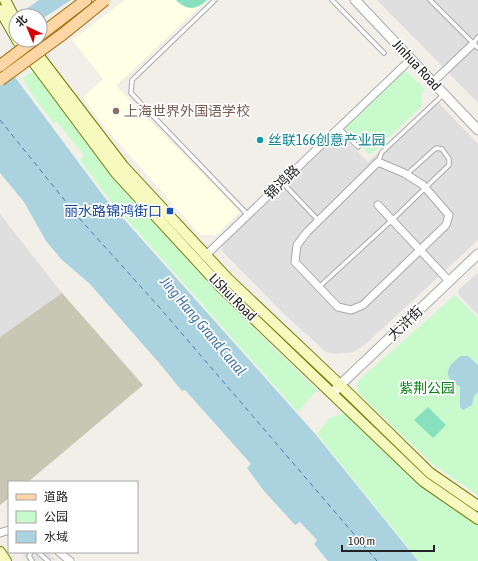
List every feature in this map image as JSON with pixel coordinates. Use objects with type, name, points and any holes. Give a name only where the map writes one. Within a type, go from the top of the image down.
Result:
[{"type":"main road","points":[[48,30],[86,0]]},
{"type":"main road","points":[[0,80],[63,34],[105,0]]},
{"type":"main road","points":[[3,7],[8,17]]},
{"type":"main road","points":[[0,66],[24,48]]},
{"type":"main road","name":"LiShui Road","points":[[25,48],[116,173],[220,287],[333,393],[423,481],[478,519]]},
{"type":"main road","name":"LiShui Road","points":[[26,48],[123,166],[228,279],[430,473],[478,506]]},
{"type":"main road","points":[[0,552],[6,561]]},
{"type":"street","name":"Jinhua Road","points":[[355,0],[478,130]]},
{"type":"street","points":[[433,82],[476,44]]},
{"type":"street","name":"锦鸿路","points":[[206,256],[411,59]]},
{"type":"street","points":[[378,162],[406,175],[424,188],[448,216],[446,224],[420,250],[363,305],[351,310],[338,307],[295,262],[297,246],[318,220],[378,162]]},
{"type":"street","points":[[378,205],[450,281]]},
{"type":"street","name":"大浒街","points":[[333,393],[478,254]]},
{"type":"street","points":[[60,553],[70,561]]},
{"type":"lane","points":[[215,0],[132,80],[131,93],[248,215]]},
{"type":"lane","points":[[332,0],[384,53]]},
{"type":"lane","points":[[430,0],[476,44],[478,37]]},
{"type":"lane","points":[[378,162],[382,152],[444,94]]},
{"type":"lane","points":[[339,128],[358,147]]},
{"type":"lane","points":[[319,287],[449,166],[449,159],[442,149],[436,148],[406,175]]},
{"type":"lane","points":[[282,182],[318,220]]},
{"type":"lane","points":[[39,553],[48,561]]},
{"type":"shaded area","name":"上海世界外国语学校","points":[[125,0],[207,0],[116,86],[240,212],[216,235],[200,235],[102,124],[83,97],[103,79],[72,40]]},
{"type":"shaded area","points":[[377,0],[478,0],[478,103],[435,59]]},
{"type":"shaded area","points":[[435,99],[478,144],[478,240],[367,343],[354,352],[335,354],[326,352],[285,315],[222,251],[222,246],[338,133],[368,162]]},
{"type":"shaded area","points":[[0,214],[62,293],[0,337]]},
{"type":"shaded area","points":[[478,273],[478,315],[459,295],[458,290]]},
{"type":"shaded area","points":[[62,293],[143,385],[29,481],[8,481],[8,499],[0,505],[0,337]]},
{"type":"shaded area","points":[[48,553],[57,560],[27,561],[23,554]]},
{"type":"green space","points":[[176,0],[207,0],[199,6],[192,8],[180,4]]},
{"type":"green space","points":[[33,71],[112,178],[217,292],[317,390],[298,412],[107,197],[80,160],[84,155],[57,122],[54,123],[31,93],[23,78]]},
{"type":"green space","points":[[404,72],[407,72],[425,89],[421,95],[422,106],[370,155],[344,128]]},
{"type":"green space","name":"紫荆公园","points":[[455,295],[478,318],[478,495],[434,465],[359,394],[357,387],[358,381]]},
{"type":"green space","points":[[428,407],[446,425],[433,438],[414,420]]},
{"type":"green space","points":[[342,414],[350,414],[478,522],[478,561],[419,561],[317,434],[329,418]]},
{"type":"water","points":[[39,0],[71,0],[48,15],[48,8],[28,8]]},
{"type":"water","name":"Jing Hang Grand Canal","points":[[0,57],[105,198],[317,436],[418,561],[328,561],[314,544],[317,540],[300,522],[295,525],[264,491],[247,468],[251,464],[185,390],[182,391],[90,284],[61,259],[46,241],[24,202],[0,173]]},
{"type":"water","points":[[461,356],[468,356],[478,365],[478,392],[474,396],[472,405],[463,410],[460,407],[460,387],[448,376],[450,366]]},
{"type":"ferry route","points":[[0,120],[79,218],[160,308],[377,561]]},
{"type":"place","name":"上海世界外国语学校","points":[[116,111]]},
{"type":"place","name":"丝联166创意产业园","points":[[260,140]]},
{"type":"place","name":"丽水路锦鸿街口","points":[[170,211]]}]
